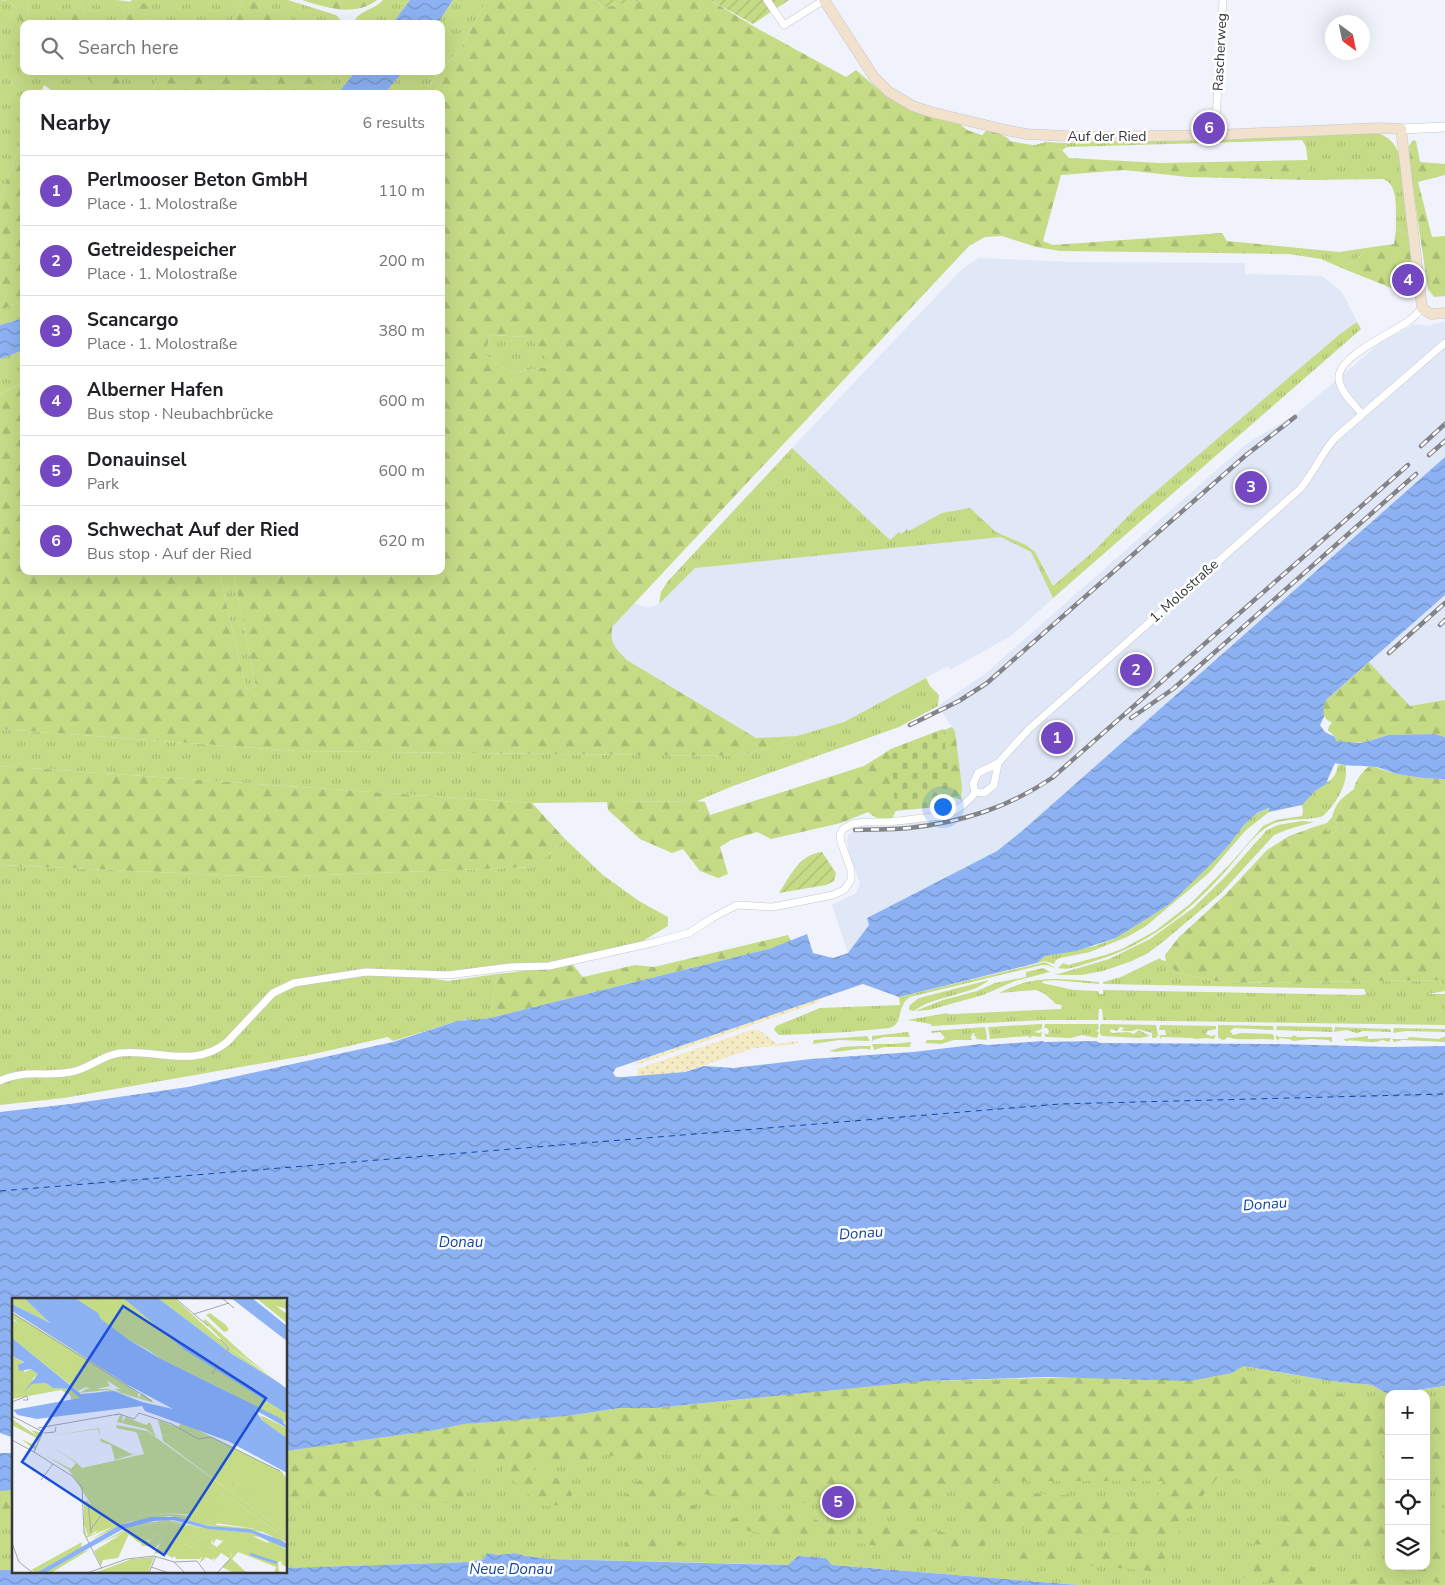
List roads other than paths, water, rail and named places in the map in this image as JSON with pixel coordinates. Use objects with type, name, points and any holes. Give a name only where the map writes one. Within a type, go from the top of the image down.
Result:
[{"type":"main road","name":"Auf der Ried","points":[[824,0],[874,77],[889,92],[922,109],[1026,134],[1084,137],[1215,135],[1378,128],[1401,129]]},
{"type":"main road","points":[[1401,129],[1422,308],[1431,314],[1445,313]]},
{"type":"street","points":[[767,0],[784,25],[824,0]]},
{"type":"street","name":"Rascherweg","points":[[1215,135],[1223,0]]},
{"type":"street","name":"Auf der Ried","points":[[1401,129],[1445,127]]},
{"type":"street","points":[[1362,414],[1341,386],[1338,378],[1343,366],[1370,344],[1411,320],[1422,308]]},
{"type":"street","name":"1. Molostraße","points":[[998,763],[994,785],[984,793],[975,792],[973,784],[975,777],[984,769],[998,763],[1029,729],[1300,490],[1327,448],[1362,414],[1445,342]]},
{"type":"street","points":[[0,1081],[18,1074],[71,1072],[86,1068],[105,1057],[119,1053],[173,1056],[207,1054],[227,1042],[273,993],[294,983],[366,972],[448,975],[511,967],[549,966],[656,942],[689,932],[737,905],[773,906],[833,895],[844,890],[851,880],[851,870],[841,842],[840,835],[843,829],[852,824],[864,822],[889,822],[940,816],[962,806],[975,792]]},
{"type":"water","points":[[410,0],[453,0],[440,20],[395,20]]},
{"type":"water","points":[[353,75],[401,75],[387,90],[340,90]]},
{"type":"water","points":[[20,319],[20,352],[0,359],[0,325]]},
{"type":"water","name":"Donau","points":[[1445,457],[1445,595],[1327,699],[1323,707],[1324,717],[1320,725],[1325,732],[1335,737],[1336,741],[1360,743],[1388,735],[1434,734],[1445,737],[1445,779],[1409,776],[1370,766],[1335,763],[1327,781],[1328,783],[1316,790],[1302,805],[1269,812],[1269,808],[1257,813],[1244,825],[1229,845],[1210,865],[1171,903],[1116,938],[1076,951],[1045,956],[1037,963],[899,997],[863,984],[616,1068],[613,1073],[616,1077],[623,1077],[685,1072],[704,1066],[733,1068],[981,1044],[1043,1041],[1391,1047],[1445,1046],[1445,1386],[1416,1390],[1385,1390],[1385,1392],[1372,1385],[1331,1381],[1243,1366],[1232,1373],[1190,1381],[1048,1377],[925,1381],[655,1408],[620,1408],[567,1416],[464,1424],[435,1430],[288,1451],[288,1298],[12,1298],[12,1437],[0,1433],[0,1112],[188,1087],[393,1042],[457,1021],[490,1018],[772,948],[807,934],[813,953],[833,958],[848,953],[869,925],[867,918],[997,851]]},
{"type":"water","points":[[0,1453],[12,1453],[12,1490],[0,1491]]},
{"type":"water","name":"Neue Donau","points":[[487,1553],[498,1555],[514,1553],[550,1559],[788,1565],[798,1556],[826,1558],[832,1565],[1079,1585],[0,1585],[0,1570],[12,1570],[12,1572],[288,1572],[288,1568],[470,1562],[484,1559]]},
{"type":"railway","points":[[910,725],[959,701],[987,683],[1245,456],[1295,417]]},
{"type":"railway","points":[[1421,446],[1445,424]]},
{"type":"railway","points":[[1429,455],[1445,441]]},
{"type":"railway","points":[[855,830],[909,828],[966,817],[1018,798],[1052,778],[1408,465]]},
{"type":"railway","points":[[1131,718],[1173,689],[1416,474]]},
{"type":"railway","points":[[1389,653],[1445,603]]},
{"type":"railway","points":[[1440,625],[1445,620]]},
{"type":"place","name":"Schwechat Auf der Ried","points":[[1209,128]]},
{"type":"place","name":"Alberner Hafen","points":[[1408,280]]},
{"type":"place","name":"Scancargo","points":[[1251,487]]},
{"type":"place","name":"Getreidespeicher","points":[[1136,670]]},
{"type":"place","name":"Perlmooser Beton GmbH","points":[[1057,738]]},
{"type":"place","name":"Donauinsel","points":[[838,1502]]}]
